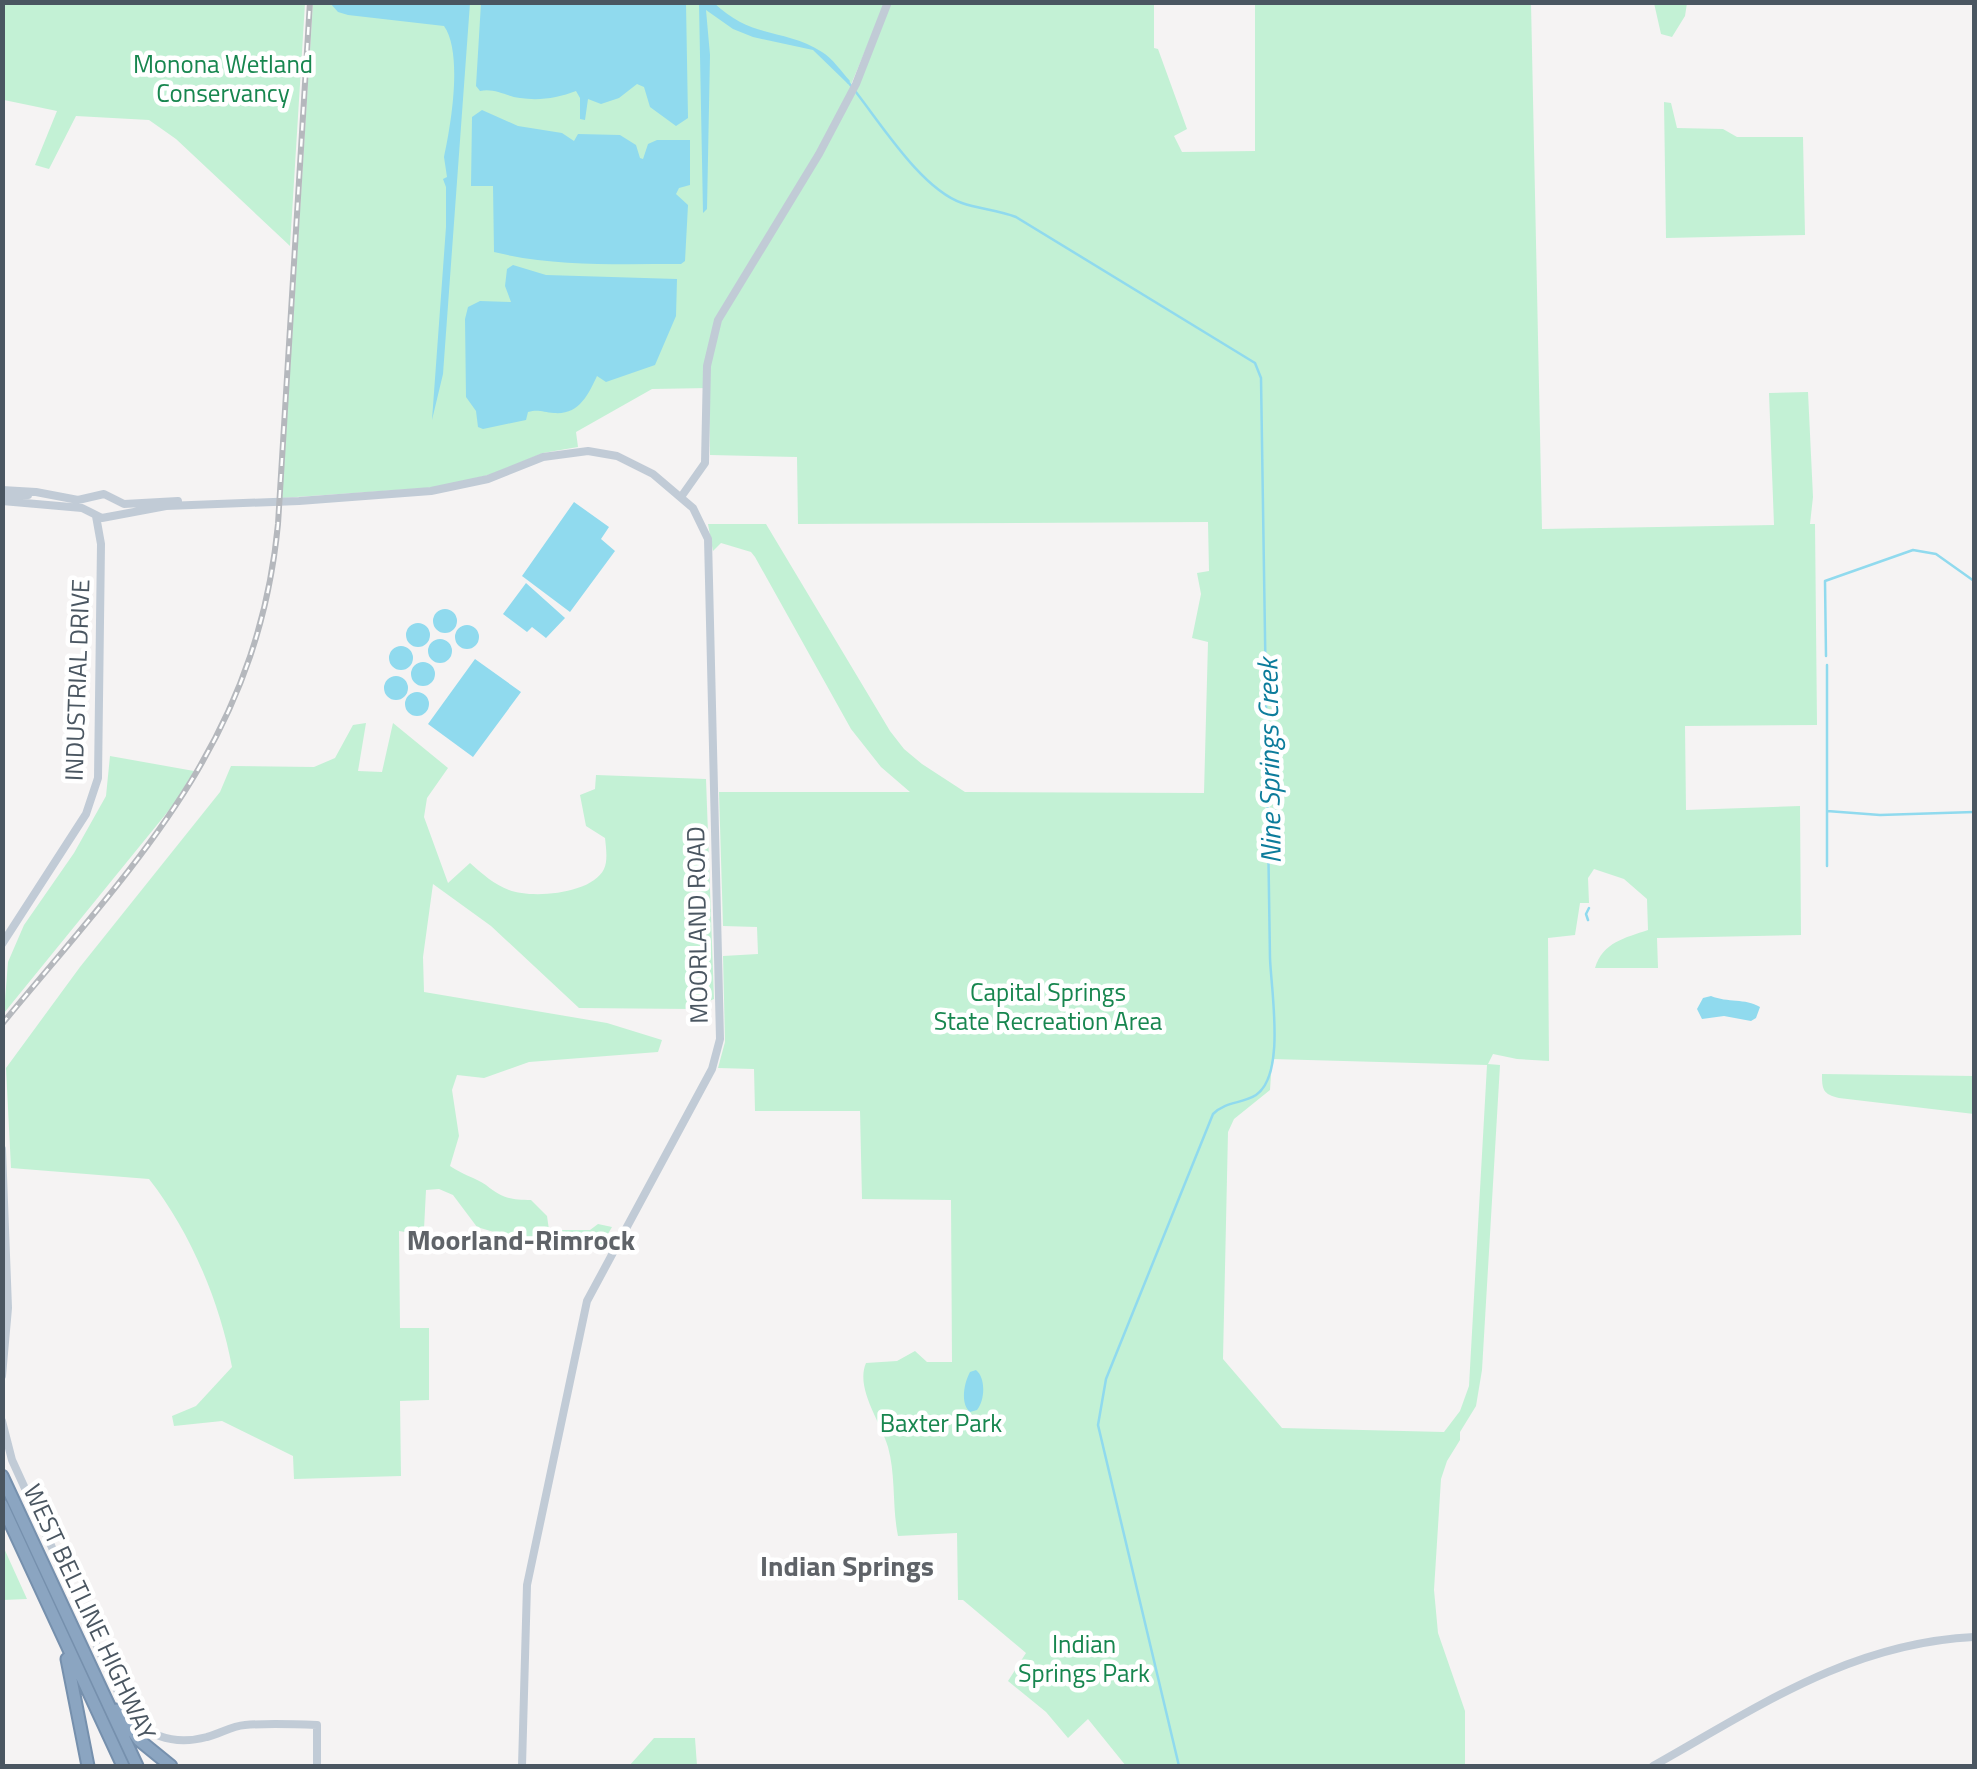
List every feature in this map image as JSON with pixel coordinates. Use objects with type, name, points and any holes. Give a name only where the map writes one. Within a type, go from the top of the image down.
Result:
[{"type":"highway","name":"WEST BELTLINE HIGHWAY","points":[[2,1476],[137,1766]]},
{"type":"highway","name":"WEST BELTLINE HIGHWAY","points":[[2,1505],[123,1766]]},
{"type":"highway","points":[[39,1585],[74,1687],[87,1766]]},
{"type":"highway","points":[[98,1681],[139,1740],[172,1766]]},
{"type":"street","points":[[2,496],[94,512],[100,517],[202,503],[403,493],[468,484],[543,457],[588,451],[617,456],[640,466],[682,497],[706,460],[706,366],[718,320],[802,184],[854,88],[888,2]]},
{"type":"street","points":[[2,496],[42,493],[78,500],[107,495],[124,504],[170,500],[202,503]]},
{"type":"street","points":[[94,512],[96,497]]},
{"type":"street","name":"MOORLAND ROAD","points":[[522,1766],[527,1584],[588,1301],[718,1053],[708,539],[694,508],[682,497]]},
{"type":"street","points":[[109,516],[114,502]]},
{"type":"street","name":"INDUSTRIAL DRIVE","points":[[2,944],[86,814],[98,778],[101,534],[94,512]]},
{"type":"street","name":"INDUSTRIAL DRIVE","points":[[101,560],[109,516]]},
{"type":"street","points":[[2,1150],[8,1308],[2,1376]]},
{"type":"street","points":[[2,1422],[12,1460],[124,1705],[141,1728],[162,1738],[197,1739],[241,1725],[318,1724],[317,1766]]},
{"type":"street","points":[[1653,1766],[1832,1668],[1901,1647],[1974,1637]]},
{"type":"green space","name":"Monona Wetland Conservancy","points":[[2,3],[305,3],[290,246],[176,139],[149,120],[76,116],[49,169],[35,165],[57,111],[4,100]]},
{"type":"green space","name":"Capital Springs State Recreation Area","points":[[313,3],[885,3],[850,87],[855,94],[890,3],[1154,3],[1154,48],[1158,49],[1187,129],[1174,136],[1182,152],[1255,151],[1255,3],[1531,3],[1542,529],[1774,525],[1769,393],[1808,392],[1813,497],[1810,524],[1815,524],[1817,725],[1685,726],[1686,810],[1800,806],[1801,935],[1657,938],[1658,968],[1595,968],[1609,947],[1648,930],[1647,899],[1624,879],[1594,869],[1588,878],[1589,903],[1580,903],[1575,935],[1548,938],[1549,1061],[1493,1054],[1488,1064],[1500,1065],[1482,1370],[1476,1406],[1460,1432],[1441,1479],[1434,1590],[1438,1633],[1465,1711],[1465,1766],[1126,1766],[1088,1719],[1068,1738],[1046,1712],[1008,1681],[1026,1653],[963,1600],[958,1600],[957,1533],[898,1536],[890,1458],[864,1384],[866,1363],[897,1361],[915,1351],[927,1362],[952,1362],[951,1200],[862,1199],[860,1111],[755,1111],[754,1069],[718,1068],[725,1042],[723,956],[758,954],[757,927],[723,926],[719,792],[910,792],[881,767],[851,729],[755,557],[751,552],[721,543],[713,551],[708,524],[766,524],[890,731],[922,764],[965,792],[1204,793],[1208,642],[1192,638],[1201,594],[1197,573],[1209,571],[1208,522],[798,524],[797,457],[710,455],[709,388],[652,389],[576,432],[578,447],[543,453],[492,474],[440,487],[282,498]],"holes":[[[1272,1059],[1487,1065],[1469,1386],[1460,1411],[1444,1432],[1282,1428],[1223,1359],[1228,1132],[1234,1119],[1270,1090]]]},
{"type":"green space","points":[[1654,3],[1687,3],[1685,16],[1672,37],[1661,34]]},
{"type":"green space","points":[[1664,102],[1671,103],[1677,128],[1723,129],[1737,137],[1803,137],[1805,235],[1666,238]]},
{"type":"green space","points":[[366,723],[358,771],[382,772],[393,723],[448,768],[427,798],[424,817],[448,883],[470,863],[499,885],[519,893],[575,889],[604,869],[605,838],[586,826],[580,795],[595,789],[596,775],[706,779],[714,999],[691,1009],[579,1008],[491,926],[433,884],[423,957],[424,992],[607,1023],[662,1040],[658,1052],[529,1062],[484,1078],[457,1075],[452,1090],[459,1136],[450,1166],[502,1195],[531,1200],[547,1216],[549,1230],[590,1230],[598,1224],[612,1227],[602,1244],[559,1251],[477,1227],[453,1195],[439,1189],[426,1190],[424,1229],[412,1233],[399,1231],[400,1328],[429,1328],[429,1400],[400,1401],[401,1476],[294,1479],[293,1456],[222,1421],[174,1426],[172,1416],[196,1406],[232,1367],[220,1318],[190,1244],[149,1179],[11,1168],[6,1068],[80,967],[220,792],[231,766],[314,767],[335,758],[353,725]]},
{"type":"green space","points":[[110,756],[194,771],[174,804],[4,1013],[8,962],[24,925],[74,853],[106,796]]},
{"type":"green space","points":[[1822,1074],[1974,1076],[1974,1114],[1839,1098],[1825,1090]]},
{"type":"green space","points":[[3,1546],[27,1599],[3,1600]]},
{"type":"green space","points":[[654,1738],[695,1738],[697,1766],[629,1766]]},
{"type":"water","points":[[330,3],[470,3],[443,374],[432,420],[446,227],[444,157],[454,90],[450,38],[444,26],[348,15],[338,12]]},
{"type":"water","points":[[481,3],[686,3],[688,118],[676,126],[650,107],[644,87],[637,84],[619,98],[601,104],[588,99],[585,120],[580,119],[576,91],[534,99],[480,91],[476,86]]},
{"type":"water","points":[[699,3],[714,3],[742,23],[795,39],[822,52],[850,81],[848,84],[813,50],[753,37],[733,29],[706,10],[710,55],[707,209],[703,213]]},
{"type":"water","points":[[482,110],[518,126],[562,133],[574,141],[578,134],[620,135],[636,145],[643,159],[648,144],[657,140],[690,140],[690,185],[679,188],[676,194],[688,205],[685,261],[587,264],[494,252],[493,186],[471,186],[472,117]]},
{"type":"water","points":[[513,265],[546,275],[677,279],[676,316],[655,365],[606,382],[597,376],[586,397],[570,411],[532,411],[526,420],[478,427],[476,411],[466,397],[465,319],[468,307],[480,301],[511,302],[505,286],[507,269]]},
{"type":"water","points":[[574,502],[609,527],[601,539],[615,551],[570,612],[522,576]]},
{"type":"water","points":[[526,583],[565,618],[546,638],[532,627],[527,632],[503,614]]},
{"type":"water","points":[[445,609],[454,612],[454,630],[445,633],[436,630],[433,621],[436,612]]},
{"type":"water","points":[[418,623],[427,626],[427,644],[418,647],[409,644],[406,635],[409,626]]},
{"type":"water","points":[[467,625],[476,628],[476,646],[467,649],[458,646],[455,637],[458,628]]},
{"type":"water","points":[[440,639],[449,642],[449,660],[440,663],[431,660],[428,651],[431,642]]},
{"type":"water","points":[[401,646],[410,649],[410,667],[401,670],[392,667],[389,658],[392,649]]},
{"type":"water","points":[[475,659],[521,692],[473,757],[428,724]]},
{"type":"water","points":[[423,662],[432,665],[432,683],[423,686],[414,683],[411,674],[414,665]]},
{"type":"water","points":[[396,676],[405,679],[405,697],[396,700],[387,697],[384,688],[387,679]]},
{"type":"water","points":[[417,692],[426,695],[426,713],[417,716],[408,713],[405,704],[408,695]]},
{"type":"water","points":[[1711,996],[1760,1007],[1751,1021],[1724,1016],[1702,1019],[1697,1009],[1703,998]]},
{"type":"water","points":[[976,1370],[983,1395],[977,1410],[970,1412],[964,1399],[965,1387],[970,1372]]},
{"type":"waterway","name":"Nine Springs Creek","points":[[848,82],[900,150],[946,195],[1016,217],[1255,363],[1261,378],[1274,1051],[1265,1085],[1256,1095],[1213,1114],[1106,1379],[1098,1425],[1179,1766]]},
{"type":"waterway","points":[[1826,656],[1825,581],[1913,550],[1936,554],[1974,581]]},
{"type":"waterway","points":[[1827,665],[1827,866]]},
{"type":"waterway","points":[[1827,811],[1880,815],[1974,812]]},
{"type":"waterway","points":[[1588,920],[1589,908]]},
{"type":"railway","points":[[2,1024],[98,909],[182,796],[216,736],[245,672],[266,602],[278,524],[310,2]]},
{"type":"district","name":"Moorland-Rimrock","points":[[521,1240]]},
{"type":"district","name":"Indian Springs","points":[[847,1566]]},
{"type":"park label","name":"Baxter Park","points":[[941,1423]]},
{"type":"park label","name":"Indian Springs Park","points":[[1084,1658]]}]
